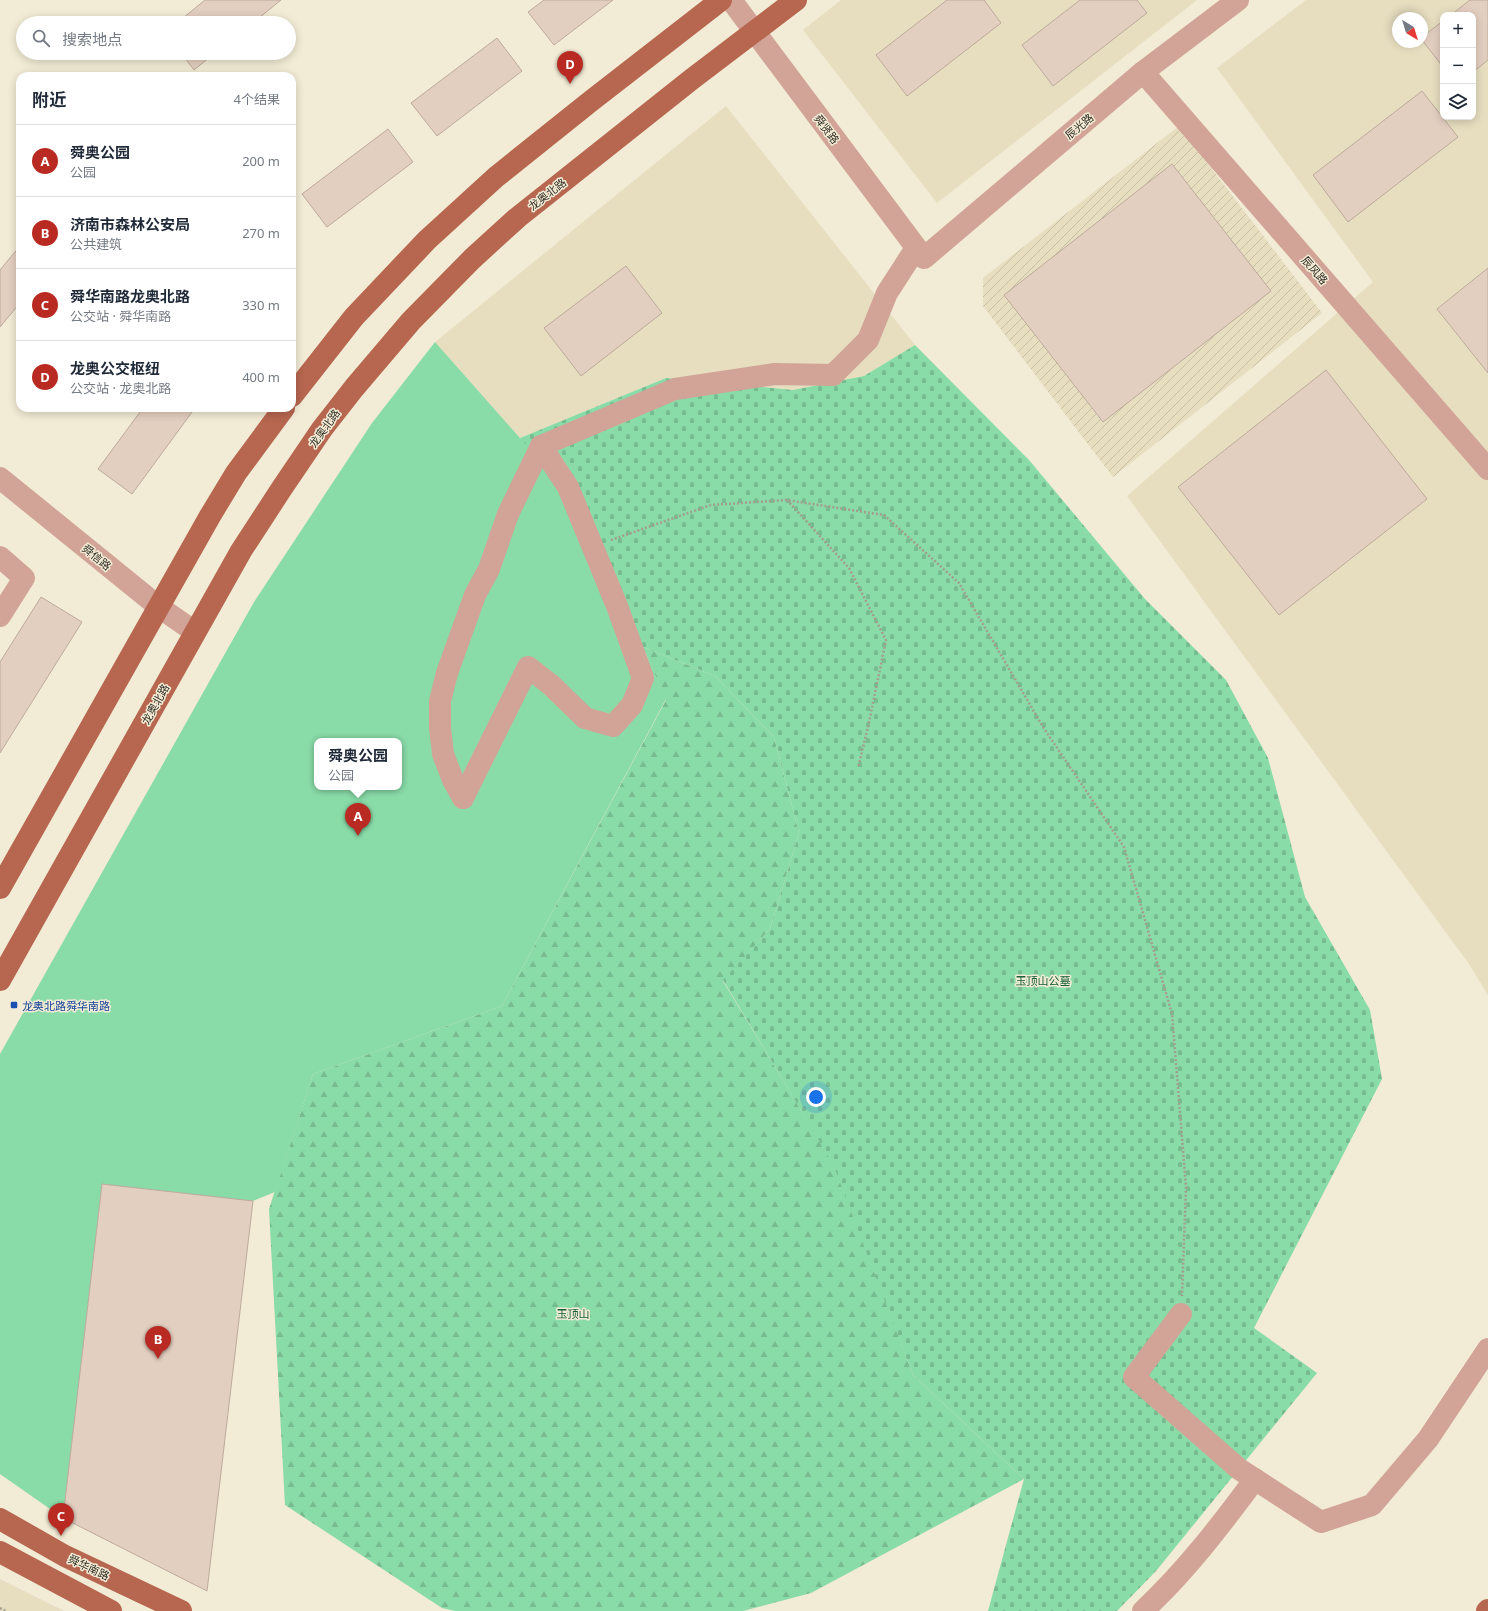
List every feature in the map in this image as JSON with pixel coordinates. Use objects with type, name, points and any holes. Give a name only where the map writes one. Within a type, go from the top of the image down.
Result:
[{"type":"main road","points":[[296,391],[354,317],[427,240],[496,177],[721,0]]},
{"type":"main road","name":"龙奥北路","points":[[0,980],[241,551],[322,429],[354,388],[411,320],[472,259],[517,218],[692,79],[796,0]]},
{"type":"main road","points":[[0,888],[210,516],[236,473],[281,412]]},
{"type":"main road","name":"舜华南路","points":[[0,1519],[65,1556],[181,1611]]},
{"type":"main road","points":[[0,1552],[111,1611]]},
{"type":"street","name":"舜贤路","points":[[730,0],[920,253]]},
{"type":"street","name":"辰光路","points":[[541,446],[675,389],[775,374],[833,375],[868,340],[887,293],[920,253],[1143,72],[1238,0]]},
{"type":"street","name":"辰风路","points":[[1143,72],[1488,469]]},
{"type":"street","points":[[541,446],[568,487],[617,606],[644,678],[632,705],[613,726],[585,718],[528,667],[464,798],[453,780],[443,754],[440,728],[440,702],[447,673],[475,595],[489,569],[508,514],[541,446]]},
{"type":"street","name":"舜信路","points":[[0,478],[159,607],[195,632]]},
{"type":"street","points":[[0,557],[24,578],[0,616]]},
{"type":"street","points":[[1181,1314],[1134,1377],[1239,1469],[1255,1479],[1264,1487],[1321,1522],[1372,1505],[1428,1439],[1488,1349]]},
{"type":"street","points":[[1143,1611],[1161,1594],[1229,1515],[1255,1479]]},
{"type":"path","points":[[786,500],[849,568],[886,640],[858,768]]},
{"type":"path","points":[[592,546],[711,505],[786,500],[884,515],[959,583],[1043,726],[1124,847],[1172,1014],[1186,1187],[1181,1314]]},
{"type":"path","points":[[0,1608],[6,1611]]},
{"type":"shaded area","points":[[841,0],[1197,0],[937,203],[803,30]]},
{"type":"shaded area","points":[[1306,0],[1488,0],[1488,995],[1469,964],[1127,496],[1373,282],[1217,68]]},
{"type":"shaded area","points":[[726,106],[915,345],[864,376],[793,390],[666,378],[520,438],[435,342]]},
{"type":"shaded area","points":[[1179,126],[1322,313],[1113,477],[983,306],[983,278]]},
{"type":"shaded area","points":[[0,1579],[64,1611],[0,1611]]},
{"type":"green space","points":[[435,342],[520,438],[568,487],[666,699],[502,1006],[313,1074],[275,1192],[253,1201],[102,1185],[63,1518],[0,1474],[0,1054],[254,602],[372,423]]},
{"type":"green space","name":"玉顶山公墓","points":[[915,345],[1029,460],[1145,599],[1226,680],[1268,758],[1305,897],[1370,1010],[1382,1079],[1254,1328],[1317,1373],[1156,1571],[1117,1611],[988,1611],[1024,1479],[913,1375],[833,1164],[723,980],[770,929],[799,833],[774,737],[715,676],[643,647],[520,438],[666,378],[793,390],[864,376]]},
{"type":"green space","name":"玉顶山","points":[[643,647],[715,676],[774,737],[799,833],[770,929],[723,981],[836,1168],[913,1375],[1024,1479],[811,1593],[743,1611],[455,1611],[442,1608],[285,1505],[269,1209],[313,1074],[502,1006],[666,700]]},
{"type":"building","points":[[205,0],[281,0],[262,16],[186,16]]},
{"type":"building","points":[[544,0],[613,0],[554,45],[528,12]]},
{"type":"building","points":[[947,0],[984,0],[1001,23],[907,96],[876,55]]},
{"type":"building","points":[[1080,0],[1137,0],[1147,13],[1053,86],[1022,45]]},
{"type":"building","points":[[1470,0],[1488,0],[1488,60],[1476,70],[1476,12],[1455,12]]},
{"type":"building","points":[[1440,23],[1440,63],[1428,48],[1428,32]]},
{"type":"building","points":[[497,38],[522,71],[437,136],[411,103]]},
{"type":"building","points":[[186,60],[206,60],[194,70]]},
{"type":"building","points":[[1422,91],[1440,114],[1440,120],[1445,120],[1458,137],[1348,222],[1313,175]]},
{"type":"building","points":[[388,129],[413,162],[327,227],[302,194]]},
{"type":"building","points":[[1172,164],[1271,291],[1103,422],[1004,295]]},
{"type":"building","points":[[16,251],[16,308],[0,327],[0,270]]},
{"type":"building","points":[[626,266],[662,313],[581,376],[544,328]]},
{"type":"building","points":[[1488,268],[1488,373],[1437,309]]},
{"type":"building","points":[[1326,370],[1427,499],[1279,615],[1178,487]]},
{"type":"building","points":[[140,412],[192,412],[132,494],[98,469]]},
{"type":"building","points":[[41,597],[82,622],[0,753],[0,662]]},
{"type":"building","points":[[102,1184],[253,1201],[207,1591],[63,1518]]},
{"type":"place","name":"龙奥公交枢纽","points":[[570,84]]},
{"type":"place","name":"舜奥公园","points":[[358,836]]},
{"type":"place","name":"龙奥北路舜华南路","points":[[14,1005]]},
{"type":"place","name":"济南市森林公安局","points":[[158,1359]]},
{"type":"place","name":"舜华南路龙奥北路","points":[[61,1536]]}]
